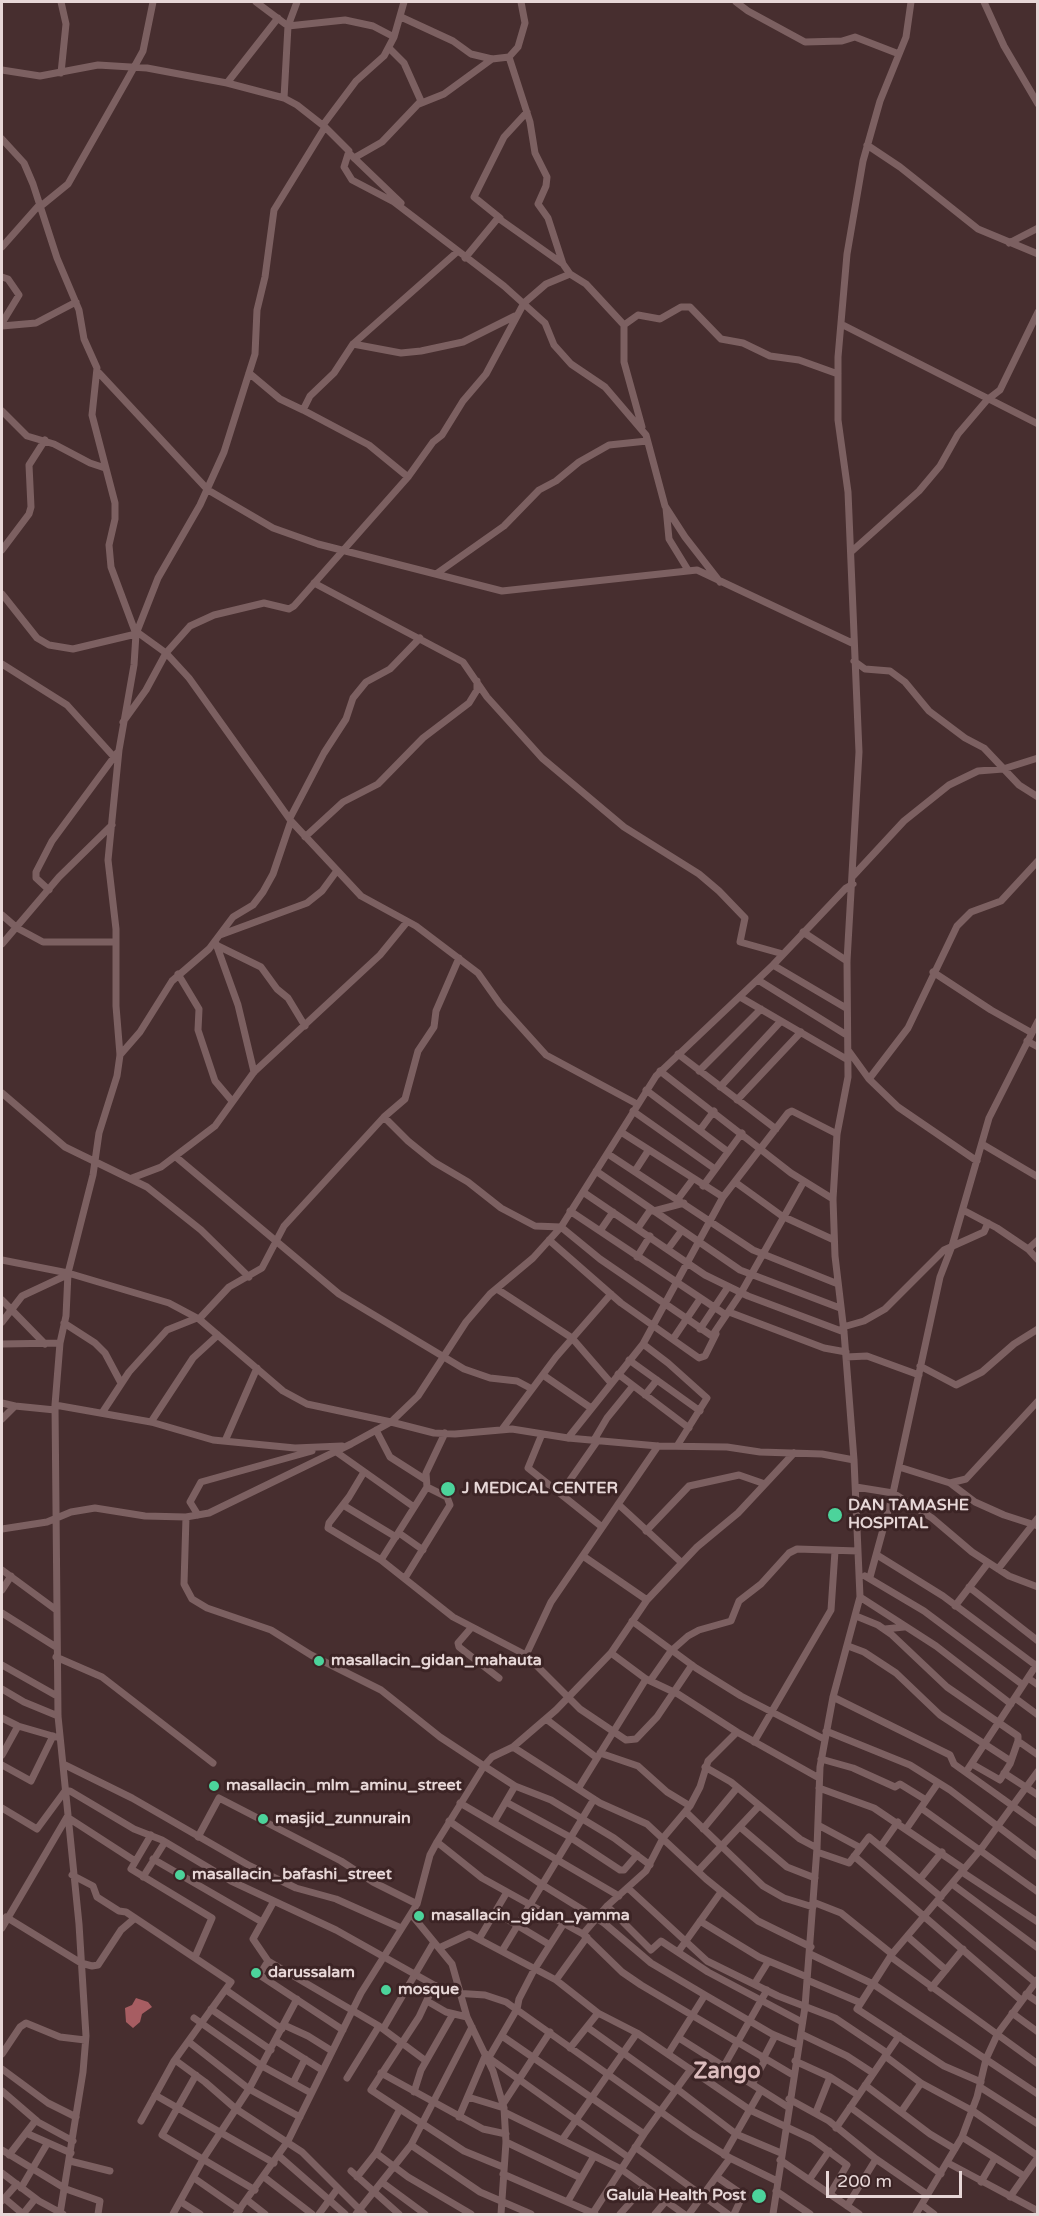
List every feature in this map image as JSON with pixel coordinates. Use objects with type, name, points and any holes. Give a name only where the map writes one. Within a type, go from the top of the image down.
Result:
[{"type":"street","points":[[61,2],[66,24],[61,73]]},
{"type":"street","points":[[2,247],[40,205],[68,184],[142,51],[153,2]]},
{"type":"street","points":[[256,2],[288,26],[345,20],[373,26],[394,37]]},
{"type":"street","points":[[284,98],[288,26],[297,2]]},
{"type":"street","points":[[399,2],[402,15],[453,41],[471,54],[492,59],[509,57],[518,47],[525,23],[521,2]]},
{"type":"street","points":[[2,2173],[35,2199],[61,2214],[73,2141],[85,2040],[79,1924],[66,1817],[63,1764],[57,1737],[55,1609],[58,1517],[53,1442],[60,1343],[68,1274],[95,1163],[99,1132],[117,1076],[120,1055],[113,892],[108,860],[122,723],[134,665],[137,633],[158,578],[218,470],[255,354],[257,310],[266,277],[274,210],[324,126],[356,81],[375,66],[389,48],[402,15],[404,2]]},
{"type":"street","points":[[736,2],[805,42],[842,41],[855,38],[899,54]]},
{"type":"street","points":[[772,2214],[805,2007],[817,1850],[821,1759],[833,1697],[860,1596],[856,1487],[844,1330],[834,1240],[833,1199],[837,1134],[844,1102],[848,1060],[845,1034],[847,961],[853,884],[858,752],[852,643],[848,492],[838,420],[841,324],[850,237],[867,146],[880,101],[908,28],[911,2]]},
{"type":"street","points":[[984,2],[1004,46],[1038,104]]},
{"type":"street","points":[[227,83],[278,18]]},
{"type":"street","points":[[389,48],[404,63],[420,98],[419,104]]},
{"type":"street","points":[[509,57],[527,112],[535,153],[548,181],[537,202],[551,224],[563,264],[570,274],[586,284],[624,325],[624,362],[666,506],[669,539],[688,570]]},
{"type":"street","points":[[414,216],[352,180],[344,167],[352,155],[382,142],[419,104],[444,94],[492,59]]},
{"type":"street","points":[[2,70],[40,76],[98,65],[134,68],[227,83],[284,98],[324,126],[414,216],[524,303],[545,323],[561,354],[583,374],[605,387],[642,430]]},
{"type":"street","points":[[527,112],[504,137],[474,197],[563,264]]},
{"type":"street","points":[[2,139],[24,163],[57,258],[76,302],[84,339],[99,373],[208,490],[273,528],[340,550],[506,592],[648,577],[688,570],[700,571],[720,582],[768,601],[852,643]]},
{"type":"street","points":[[867,146],[900,167],[978,229],[1038,254]]},
{"type":"street","points":[[465,258],[495,219],[500,218]]},
{"type":"street","points":[[1009,243],[1038,228]]},
{"type":"street","points":[[303,410],[310,396],[334,373],[353,344],[457,252]]},
{"type":"street","points":[[122,723],[146,690],[165,653],[184,632],[202,619],[264,603],[291,608],[340,550],[408,477],[434,441],[442,435],[463,401],[486,374],[502,347],[515,315],[524,303],[546,284],[570,274]]},
{"type":"street","points":[[2,277],[8,279],[19,295],[2,324]]},
{"type":"street","points":[[2,324],[36,323],[76,302]]},
{"type":"street","points":[[624,325],[638,315],[660,320],[681,307],[690,307],[721,339],[743,343],[770,356],[799,360],[838,374]]},
{"type":"street","points":[[851,552],[919,491],[940,466],[958,434],[987,400],[1000,390],[1038,312]]},
{"type":"street","points":[[353,344],[401,353],[421,351],[463,342],[515,315]]},
{"type":"street","points":[[841,324],[1038,424]]},
{"type":"street","points":[[99,373],[92,416],[115,503],[116,519],[109,545],[111,567],[137,633],[165,653],[189,678],[291,820],[336,872],[361,896],[407,922],[478,973],[500,1004],[546,1054],[635,1108],[715,1169]]},
{"type":"street","points":[[249,373],[280,399],[369,445],[408,477]]},
{"type":"street","points":[[2,411],[27,435],[45,440],[90,463],[105,468]]},
{"type":"street","points":[[2,550],[29,514],[31,507],[27,475],[29,465],[45,440]]},
{"type":"street","points":[[436,574],[504,526],[539,490],[556,481],[579,462],[609,445],[647,441]]},
{"type":"street","points":[[666,506],[685,537],[720,582]]},
{"type":"street","points":[[314,582],[463,662],[487,697],[542,758],[635,835],[656,845],[699,874],[746,918],[740,942],[783,954]]},
{"type":"street","points":[[2,597],[36,638],[49,645],[73,649],[137,633]]},
{"type":"street","points":[[120,1055],[140,1032],[178,974],[217,940],[233,917],[253,905],[263,892],[273,874],[291,820],[324,753],[346,719],[353,698],[372,677],[390,669],[420,638]]},
{"type":"street","points":[[854,661],[865,669],[890,671],[904,682],[929,711],[965,738],[984,748],[1019,785],[1038,798]]},
{"type":"street","points":[[2,664],[67,705],[114,757]]},
{"type":"street","points":[[305,837],[343,802],[385,778],[423,738],[469,704],[477,690],[477,681]]},
{"type":"street","points":[[49,890],[36,878],[36,872],[57,835],[119,750]]},
{"type":"street","points":[[853,876],[904,821],[942,790],[978,771],[1003,769],[1038,758]]},
{"type":"street","points":[[2,944],[49,890],[112,825]]},
{"type":"street","points":[[869,1079],[908,1028],[957,926],[964,917],[1001,901],[1038,861]]},
{"type":"street","points":[[217,940],[308,903],[336,872]]},
{"type":"street","points":[[2,1529],[47,1522],[95,1508],[145,1516],[198,1515],[248,1496],[391,1422],[418,1396],[466,1322],[561,1227],[660,1071],[758,980],[846,888],[853,884]]},
{"type":"street","points":[[2,915],[16,928],[37,940],[49,943],[115,942]]},
{"type":"street","points":[[132,1178],[161,1167],[215,1126],[254,1072],[380,955],[407,922]]},
{"type":"street","points":[[803,932],[847,961]]},
{"type":"street","points":[[217,940],[261,967],[288,998],[305,1026]]},
{"type":"street","points":[[217,940],[238,1005],[254,1072]]},
{"type":"street","points":[[102,1413],[121,1383],[167,1330],[198,1319],[229,1287],[249,1277],[266,1264],[284,1226],[329,1180],[384,1117],[405,1100],[418,1051],[434,1027],[436,1011],[459,958]]},
{"type":"street","points":[[773,965],[846,1008]]},
{"type":"street","points":[[933,972],[991,1010],[1032,1033]]},
{"type":"street","points":[[178,974],[199,1009],[198,1030],[215,1081],[232,1101]]},
{"type":"street","points":[[758,980],[845,1034]]},
{"type":"street","points":[[740,997],[848,1060]]},
{"type":"street","points":[[699,1071],[761,1009]]},
{"type":"street","points":[[720,1087],[781,1021]]},
{"type":"street","points":[[870,1577],[893,1493],[940,1277],[952,1246],[989,1118],[1038,1021]]},
{"type":"street","points":[[737,1100],[801,1032]]},
{"type":"street","points":[[1027,1041],[1038,1047]]},
{"type":"street","points":[[847,1048],[869,1079],[898,1107],[977,1161]]},
{"type":"street","points":[[678,1054],[776,1129]]},
{"type":"street","points":[[660,1071],[804,1181],[833,1199]]},
{"type":"street","points":[[646,1090],[727,1151]]},
{"type":"street","points":[[2,1093],[56,1140],[95,1163],[132,1178],[201,1230],[249,1277]]},
{"type":"street","points":[[568,1438],[643,1344],[723,1197],[776,1129],[792,1111],[837,1134]]},
{"type":"street","points":[[700,1130],[714,1112]]},
{"type":"street","points":[[384,1117],[434,1162],[468,1182],[510,1214],[535,1226],[561,1227],[600,1260],[664,1305],[712,1336],[716,1334]]},
{"type":"street","points":[[621,1132],[723,1197]]},
{"type":"street","points":[[703,1186],[742,1133]]},
{"type":"street","points":[[982,1144],[1038,1176]]},
{"type":"street","points":[[635,1172],[648,1151]]},
{"type":"street","points":[[608,1154],[761,1254],[838,1284]]},
{"type":"street","points":[[176,1157],[339,1294],[414,1337],[442,1358],[464,1369],[490,1378],[517,1381],[532,1389]]},
{"type":"street","points":[[596,1172],[750,1274],[840,1308]]},
{"type":"street","points":[[638,1228],[652,1210],[681,1201],[693,1179]]},
{"type":"street","points":[[549,1240],[611,1294],[701,1359],[804,1181]]},
{"type":"street","points":[[735,1182],[782,1216],[834,1240]]},
{"type":"street","points":[[583,1192],[728,1287],[844,1330],[885,1309],[944,1250],[984,1232],[988,1223]]},
{"type":"street","points":[[963,1209],[1028,1249],[1038,1260]]},
{"type":"street","points":[[570,1211],[714,1308],[824,1348],[846,1354],[867,1356],[919,1375]]},
{"type":"street","points":[[600,1231],[614,1212]]},
{"type":"street","points":[[668,1249],[682,1230]]},
{"type":"street","points":[[637,1257],[650,1236]]},
{"type":"street","points":[[1028,1249],[1038,1240]]},
{"type":"street","points":[[2,1260],[68,1274],[169,1303],[198,1319],[283,1391],[307,1404],[446,1433],[503,1428],[568,1438],[658,1446],[822,1454],[854,1460]]},
{"type":"street","points":[[2,1322],[22,1296],[68,1274]]},
{"type":"street","points":[[700,1329],[728,1287]]},
{"type":"street","points":[[497,1289],[572,1338],[611,1383]]},
{"type":"street","points":[[503,1428],[572,1338],[611,1294]]},
{"type":"street","points":[[673,1339],[700,1299]]},
{"type":"street","points":[[2,1300],[45,1344]]},
{"type":"street","points":[[64,1323],[95,1343],[105,1353],[121,1383]]},
{"type":"street","points":[[920,1366],[956,1385],[982,1372],[1014,1344],[1038,1329]]},
{"type":"street","points":[[151,1422],[189,1363],[218,1335]]},
{"type":"street","points":[[2,1344],[60,1343]]},
{"type":"street","points":[[643,1344],[705,1395],[707,1401],[677,1446]]},
{"type":"street","points":[[629,1360],[700,1412]]},
{"type":"street","points":[[225,1441],[257,1368]]},
{"type":"street","points":[[618,1374],[689,1428]]},
{"type":"street","points":[[543,1375],[591,1408]]},
{"type":"street","points":[[645,1395],[657,1380]]},
{"type":"street","points":[[561,1493],[596,1440],[607,1418],[633,1386]]},
{"type":"street","points":[[950,1483],[966,1479],[1038,1401]]},
{"type":"street","points":[[2,1403],[102,1413],[151,1422],[186,1433],[225,1441],[319,1449]]},
{"type":"street","points":[[2,1419],[15,1406]]},
{"type":"street","points":[[376,1430],[390,1457],[447,1497],[450,1505],[405,1578]]},
{"type":"street","points":[[381,1560],[427,1483],[426,1473],[446,1433]]},
{"type":"street","points":[[542,1434],[528,1468],[602,1527]]},
{"type":"street","points":[[198,1515],[190,1502],[191,1497],[201,1482],[207,1479],[319,1449],[351,1444]]},
{"type":"street","points":[[526,1655],[551,1602],[658,1446]]},
{"type":"street","points":[[335,1451],[414,1507]]},
{"type":"street","points":[[194,2178],[238,2212],[288,2141],[353,2010],[383,1956],[417,1904],[430,1855],[484,1766],[492,1757],[513,1747],[568,1698],[611,1653],[647,1600],[682,1563],[738,1513],[794,1453]]},
{"type":"street","points":[[899,1467],[950,1483],[975,1502],[1036,1523],[998,1569]]},
{"type":"street","points":[[364,1472],[343,1506],[328,1523],[328,1528],[381,1560],[453,1617],[526,1655],[568,1698],[629,1742],[636,1740],[675,1692],[692,1665]]},
{"type":"street","points":[[646,1531],[689,1486],[739,1474],[765,1484]]},
{"type":"street","points":[[856,1487],[893,1493],[932,1518],[988,1563],[1038,1587]]},
{"type":"street","points":[[618,1504],[682,1563]]},
{"type":"street","points":[[343,1506],[423,1550]]},
{"type":"street","points":[[186,1517],[184,1584],[192,1599],[207,1608],[271,1630],[311,1654],[381,1690],[440,1737],[484,1766],[515,1786],[551,1800],[650,1865]]},
{"type":"street","points":[[578,1789],[648,1680],[671,1651],[699,1630],[731,1621],[739,1601],[761,1584],[789,1552],[797,1549],[858,1551]]},
{"type":"street","points":[[754,1743],[831,1610],[835,1551]]},
{"type":"street","points":[[877,1555],[913,1575],[1037,1666],[966,1772]]},
{"type":"street","points":[[583,1556],[647,1600]]},
{"type":"street","points":[[955,1606],[988,1563]]},
{"type":"street","points":[[2,1570],[55,1609]]},
{"type":"street","points":[[860,1574],[870,1577],[941,1623],[1023,1685]]},
{"type":"street","points":[[2,1590],[11,1576]]},
{"type":"street","points":[[969,1587],[1038,1641]]},
{"type":"street","points":[[860,1596],[1013,1701],[1038,1715]]},
{"type":"street","points":[[2,1613],[56,1647]]},
{"type":"street","points":[[856,1616],[885,1629],[947,1687],[997,1724],[1018,1736],[1018,1742],[1004,1773],[997,1780],[972,1764]]},
{"type":"street","points":[[632,1621],[692,1665],[824,1740]]},
{"type":"street","points":[[885,1629],[904,1627]]},
{"type":"street","points":[[471,1628],[458,1643],[459,1647],[499,1678]]},
{"type":"street","points":[[848,1646],[864,1652],[896,1673],[940,1715],[1009,1760]]},
{"type":"street","points":[[611,1653],[648,1680],[675,1692],[754,1743],[819,1778]]},
{"type":"street","points":[[56,1657],[102,1677],[213,1763]]},
{"type":"street","points":[[2,1665],[57,1696]]},
{"type":"street","points":[[1028,1678],[1038,1685]]},
{"type":"street","points":[[2,1689],[24,1702],[58,1716]]},
{"type":"street","points":[[833,1697],[884,1724],[936,1746],[950,1755],[952,1762],[1038,1824]]},
{"type":"street","points":[[2,1718],[18,1726],[57,1737]]},
{"type":"street","points":[[546,1719],[598,1756],[638,1766],[688,1809],[722,1848],[768,1889],[784,1899],[841,1913],[932,1988],[998,2033],[1038,2064]]},
{"type":"street","points":[[2,1755],[18,1726]]},
{"type":"street","points":[[826,1731],[889,1754],[938,1783],[1038,1857]]},
{"type":"street","points":[[556,1980],[596,1918],[629,1889],[650,1865],[663,1838],[688,1809],[700,1787],[705,1767],[716,1752],[737,1732]]},
{"type":"street","points":[[2,1765],[32,1781],[57,1737]]},
{"type":"street","points":[[1018,1742],[1038,1755]]},
{"type":"street","points":[[513,1747],[618,1813],[638,1819],[663,1838],[721,1892],[758,1921],[873,1984],[1035,2092],[1038,2083]]},
{"type":"street","points":[[821,1759],[853,1768],[895,1787],[900,1784],[926,1800]]},
{"type":"street","points":[[63,1764],[132,1798],[250,1866],[296,1888],[336,1899],[401,1928]]},
{"type":"street","points":[[705,1767],[737,1788],[817,1850],[848,1863],[869,1837],[1036,1981],[998,2033],[986,2059],[973,2111],[962,2138],[916,2214]]},
{"type":"street","points":[[1038,1771],[981,1849],[891,1956],[857,2009],[944,2066],[980,2084],[1038,2124]]},
{"type":"street","points":[[1004,1773],[1038,1795]]},
{"type":"street","points":[[907,1828],[938,1783]]},
{"type":"street","points":[[494,1822],[515,1786]]},
{"type":"street","points":[[704,1829],[737,1788]]},
{"type":"street","points":[[819,1788],[874,1808],[898,1822],[1038,1922]]},
{"type":"street","points":[[2,1808],[37,1828],[65,1791]]},
{"type":"street","points":[[65,1791],[70,1791],[139,1832],[165,1842],[231,1881],[336,1929],[434,1985],[454,1993],[485,1995],[506,2002],[727,2156],[777,2181]]},
{"type":"street","points":[[198,1837],[219,1798],[341,1861],[365,1878],[417,1904]]},
{"type":"street","points":[[502,1951],[556,1858],[594,1799]]},
{"type":"street","points":[[506,1802],[570,1837],[622,1871],[637,1855]]},
{"type":"street","points":[[460,1803],[619,1896]]},
{"type":"street","points":[[698,1871],[759,1806]]},
{"type":"street","points":[[921,1808],[1038,1892]]},
{"type":"street","points":[[66,1817],[135,1861]]},
{"type":"street","points":[[2,1928],[6,1916],[66,1817]]},
{"type":"street","points":[[449,1821],[541,1884],[596,1918],[651,1963],[775,2036],[798,2045]]},
{"type":"street","points":[[881,1846],[898,1822]]},
{"type":"street","points":[[818,1825],[859,1847]]},
{"type":"street","points":[[740,1827],[787,1867],[815,1878]]},
{"type":"street","points":[[151,1835],[131,1869],[212,1918],[195,1957]]},
{"type":"street","points":[[143,1877],[165,1842]]},
{"type":"street","points":[[437,1842],[482,1878],[585,1935],[629,1978],[764,2060],[793,2075]]},
{"type":"street","points":[[920,1879],[942,1852]]},
{"type":"street","points":[[854,1856],[963,1949],[1024,1997],[1038,2002]]},
{"type":"street","points":[[153,1859],[262,1922]]},
{"type":"street","points":[[72,1875],[93,1886],[97,1897],[135,1918],[230,1980],[226,1990],[175,2060],[141,2121]]},
{"type":"street","points":[[952,1884],[1038,1948]]},
{"type":"street","points":[[629,1889],[707,1961],[805,2007],[835,2018],[886,2054],[921,2083],[973,2111],[1038,2156],[1010,2197]]},
{"type":"street","points":[[478,1939],[507,1892]]},
{"type":"street","points":[[678,1952],[721,1892]]},
{"type":"street","points":[[274,1900],[253,1939],[268,1961],[353,2010],[426,2061]]},
{"type":"street","points":[[607,1906],[651,1950],[661,1941],[761,2001],[802,2022]]},
{"type":"street","points":[[2,1908],[6,1916],[81,1963],[98,1965],[121,1930],[135,1918]]},
{"type":"street","points":[[495,1912],[550,1945]]},
{"type":"street","points":[[411,1914],[452,1964],[462,1992],[467,2017],[487,2057],[504,2108],[506,2138],[501,2214]]},
{"type":"street","points":[[700,1921],[768,1962],[861,2003]]},
{"type":"street","points":[[459,2117],[487,2057],[517,2009],[519,1999],[534,1970],[564,1923]]},
{"type":"street","points":[[347,2078],[437,1945],[464,1934],[556,1980],[598,2013],[637,2033],[750,2110],[784,2128],[799,2131],[829,2151],[847,2166],[830,2194]]},
{"type":"street","points":[[908,1937],[946,1970]]},
{"type":"street","points":[[932,1988],[963,1949]]},
{"type":"street","points":[[268,1961],[260,1975],[343,2030]]},
{"type":"street","points":[[755,1983],[768,1962]]},
{"type":"street","points":[[434,1985],[402,2044],[371,2090],[464,2151],[594,2214],[628,2157],[691,2069]]},
{"type":"street","points":[[226,1990],[283,2027],[309,2036],[332,2051]]},
{"type":"street","points":[[724,2066],[751,2022],[767,1990]]},
{"type":"street","points":[[668,2054],[705,1995]]},
{"type":"street","points":[[174,2214],[203,2159],[249,2089],[297,1999]]},
{"type":"street","points":[[427,2001],[453,2014],[467,2017]]},
{"type":"street","points":[[211,2009],[271,2050]]},
{"type":"street","points":[[570,2048],[598,2013]]},
{"type":"street","points":[[1012,2013],[1038,2032]]},
{"type":"street","points":[[414,2092],[426,2061],[453,2014]]},
{"type":"street","points":[[194,2018],[262,2066],[311,2093]]},
{"type":"street","points":[[2,2054],[20,2027],[26,2023],[60,2037],[85,2040]]},
{"type":"street","points":[[175,2060],[236,2109],[288,2141],[338,2188],[360,2213],[424,2124],[472,2027]]},
{"type":"street","points":[[587,2027],[736,2134],[780,2157],[859,2214]]},
{"type":"street","points":[[504,2108],[518,2079],[550,2032]]},
{"type":"street","points":[[562,2140],[637,2033]]},
{"type":"street","points":[[801,2034],[847,2056],[873,2073]]},
{"type":"street","points":[[502,2036],[644,2134]]},
{"type":"street","points":[[752,2084],[775,2036]]},
{"type":"street","points":[[836,2127],[899,2036]]},
{"type":"street","points":[[679,2038],[761,2090],[816,2112],[928,2196]]},
{"type":"street","points":[[276,2041],[322,2070]]},
{"type":"street","points":[[189,2042],[249,2089],[300,2116]]},
{"type":"street","points":[[487,2057],[577,2118],[628,2157]]},
{"type":"street","points":[[293,2083],[305,2059]]},
{"type":"street","points":[[795,2061],[830,2077],[858,2095]]},
{"type":"street","points":[[2,2069],[48,2103],[76,2117]]},
{"type":"street","points":[[381,2073],[434,2104],[506,2138],[581,2178]]},
{"type":"street","points":[[196,2075],[162,2135],[255,2190]]},
{"type":"street","points":[[816,2112],[830,2077]]},
{"type":"street","points":[[902,2112],[921,2083]]},
{"type":"street","points":[[865,2085],[955,2149]]},
{"type":"street","points":[[689,2214],[717,2177],[736,2134],[761,2090]]},
{"type":"street","points":[[2,2091],[36,2120],[73,2141]]},
{"type":"street","points":[[155,2095],[274,2163]]},
{"type":"street","points":[[468,2097],[504,2108],[621,2169],[684,2214]]},
{"type":"street","points":[[850,2107],[941,2174]]},
{"type":"street","points":[[357,2177],[376,2153],[400,2109]]},
{"type":"street","points":[[9,2155],[36,2120]]},
{"type":"street","points":[[26,2133],[70,2157],[110,2171]]},
{"type":"street","points":[[962,2138],[1024,2176]]},
{"type":"street","points":[[35,2199],[23,2214],[3,2200],[33,2170],[47,2144]]},
{"type":"street","points":[[411,2145],[459,2180],[501,2203],[531,2214]]},
{"type":"street","points":[[635,2147],[728,2214]]},
{"type":"street","points":[[2,2150],[66,2189],[100,2201],[98,2214]]},
{"type":"street","points":[[809,2180],[829,2151]]},
{"type":"street","points":[[376,2153],[471,2214]]},
{"type":"street","points":[[279,2156],[345,2214]]},
{"type":"street","points":[[568,2200],[594,2156]]},
{"type":"street","points":[[981,2182],[995,2158]]},
{"type":"street","points":[[847,2206],[876,2159]]},
{"type":"street","points":[[948,2163],[1010,2197],[1036,2207]]},
{"type":"street","points":[[351,2171],[399,2214]]},
{"type":"street","points":[[264,2177],[312,2214]]},
{"type":"street","points":[[717,2177],[743,2195],[737,2213]]},
{"type":"street","points":[[383,2183],[425,2214]]},
{"type":"street","points":[[620,2214],[645,2186]]},
{"type":"street","points":[[319,2214],[338,2188]]},
{"type":"street","points":[[776,2191],[810,2214]]},
{"type":"street","points":[[247,2200],[266,2214]]},
{"type":"street","points":[[654,2214],[666,2201]]},
{"type":"street","points":[[181,2202],[200,2214]]},
{"type":"street","points":[[922,2205],[934,2214]]},
{"type":"shaded area","points":[[136,1998],[148,2002],[152,2007],[142,2014],[140,2022],[133,2028],[126,2022],[125,2008],[132,2005]]},
{"type":"place","name":"J MEDICAL CENTER","points":[[448,1489]]},
{"type":"place","name":"DAN TAMASHE HOSPITAL","points":[[835,1515]]},
{"type":"place","name":"masallacin_gidan_mahauta","points":[[319,1661]]},
{"type":"place","name":"masallacin_mlm_aminu_street","points":[[214,1786]]},
{"type":"place","name":"masjid_zunnurain","points":[[263,1819]]},
{"type":"place","name":"masallacin_bafashi_street","points":[[180,1875]]},
{"type":"place","name":"masallacin_gidan_yamma","points":[[419,1916]]},
{"type":"place","name":"darussalam","points":[[256,1973]]},
{"type":"place","name":"mosque","points":[[386,1990]]},
{"type":"place","name":"Galula Health Post","points":[[759,2196]]},
{"type":"district","name":"Zango","points":[[727,2072]]}]
